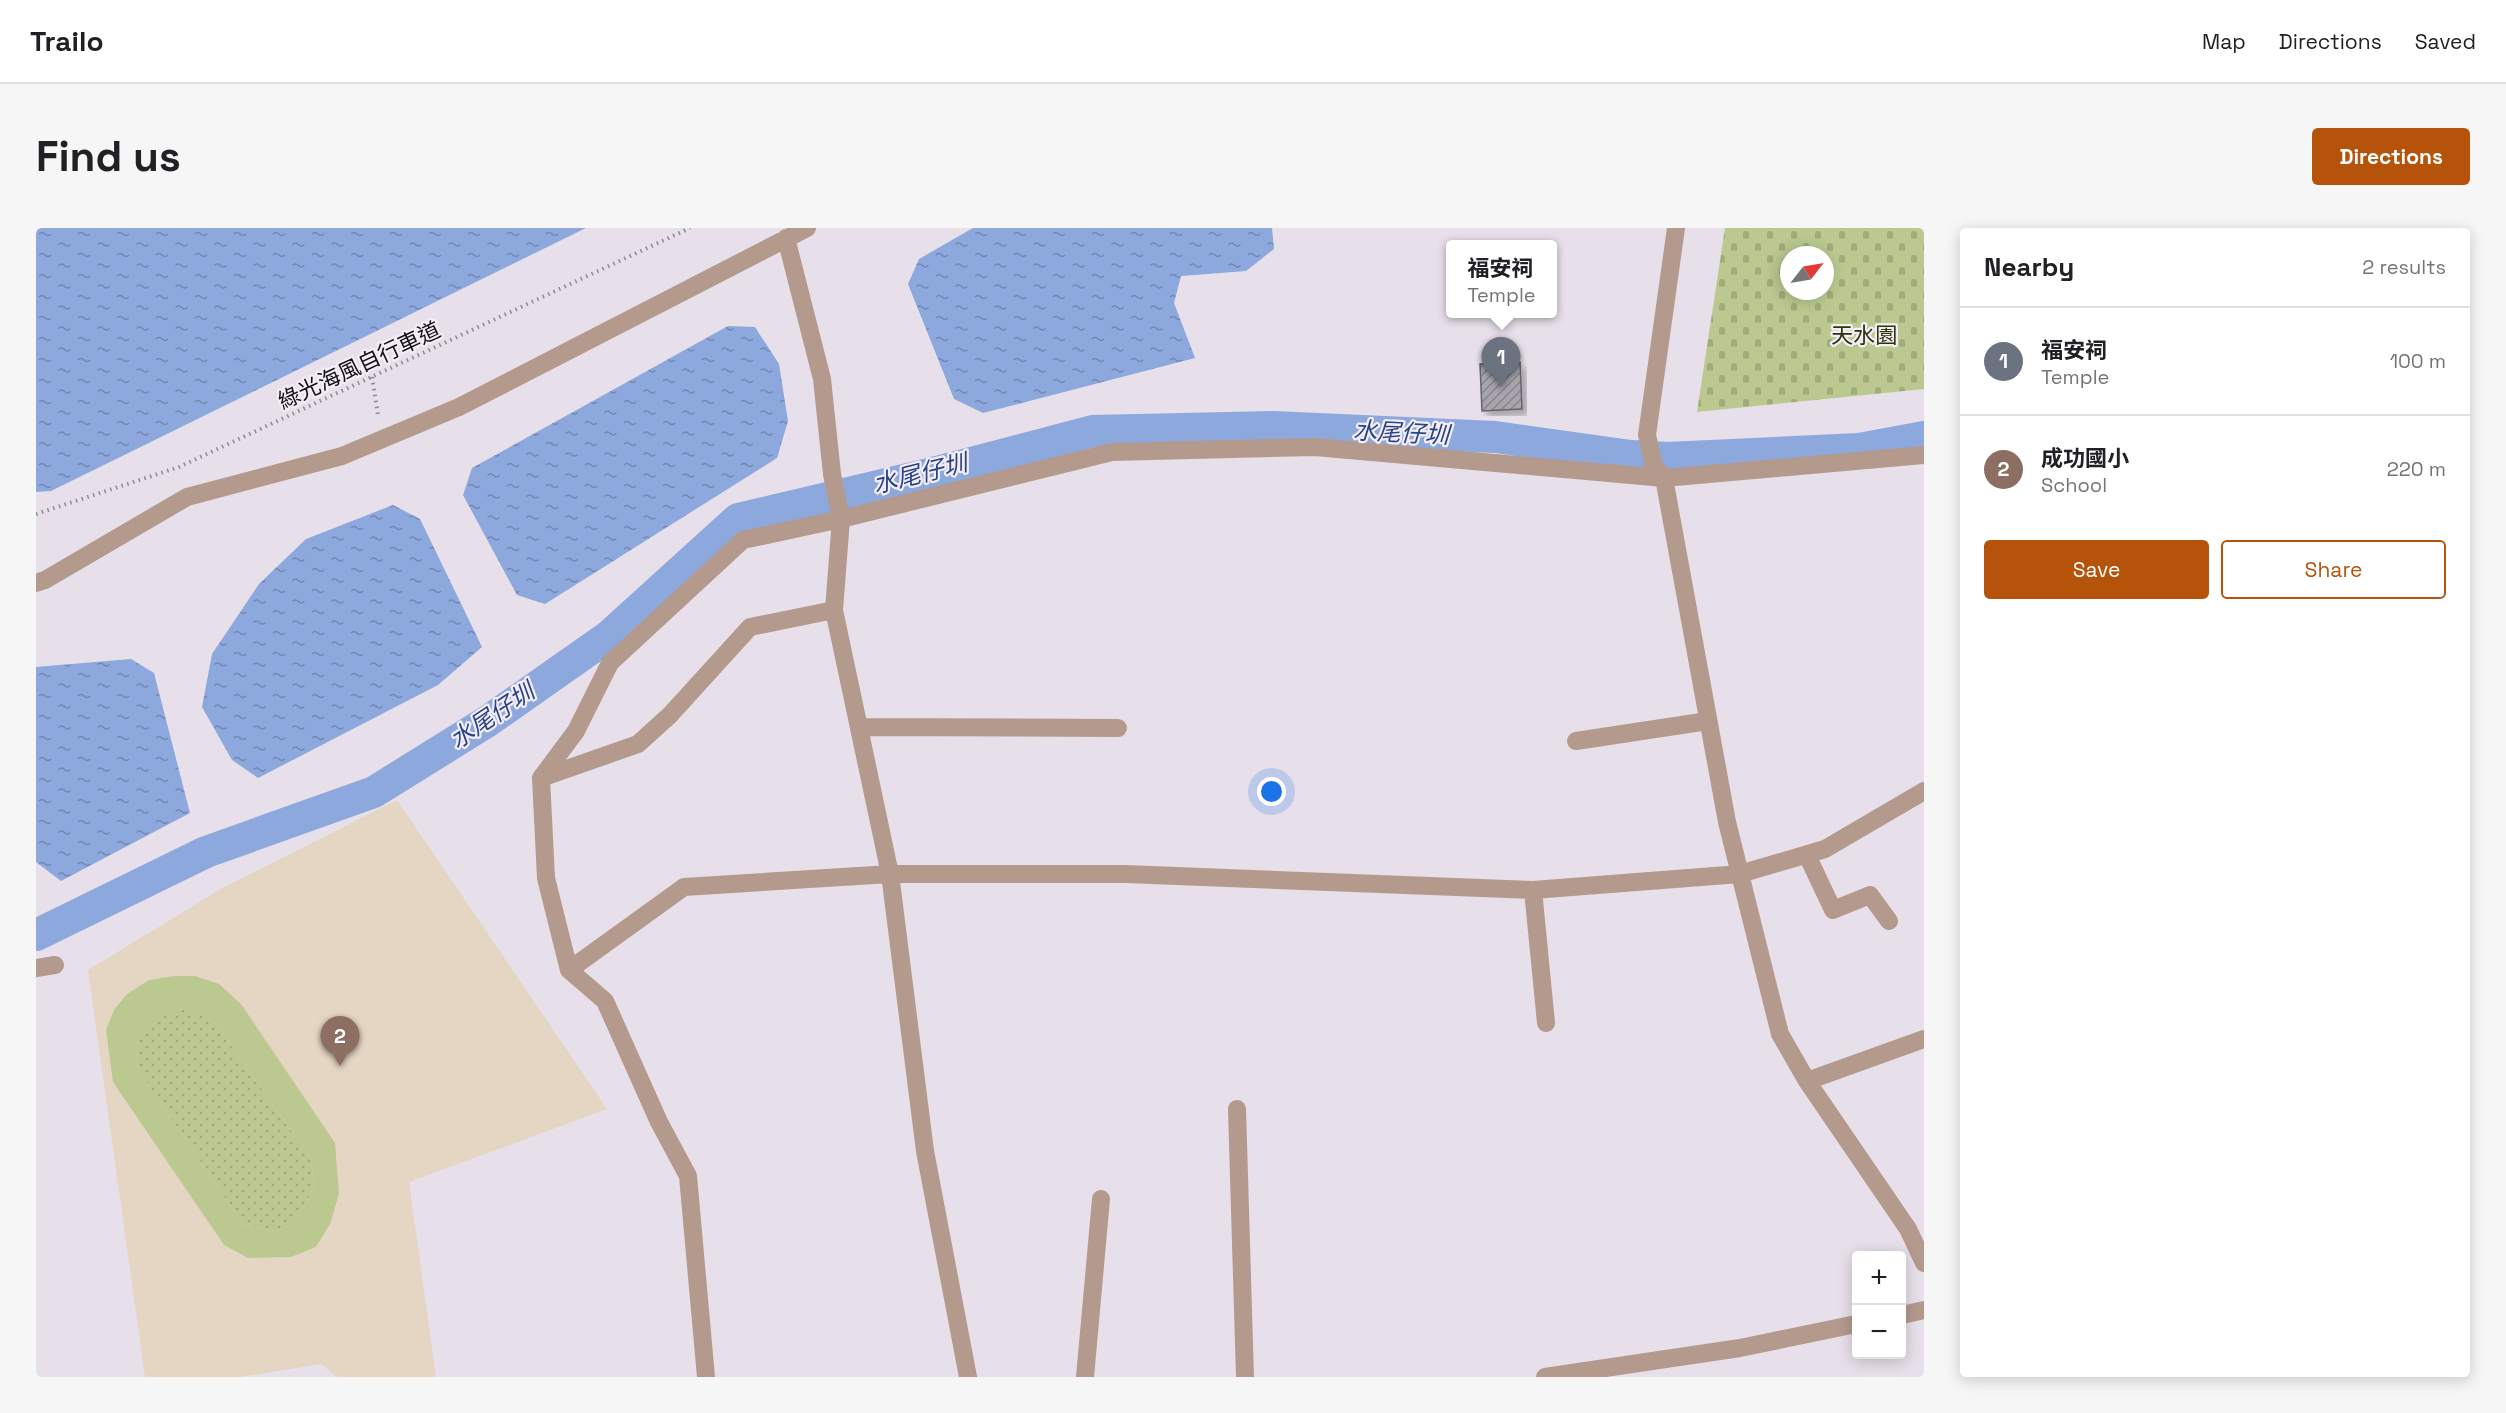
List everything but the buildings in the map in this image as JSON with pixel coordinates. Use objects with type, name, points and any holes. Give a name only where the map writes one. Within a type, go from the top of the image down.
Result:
[{"type":"street","points":[[36,583],[45,580],[188,497],[342,456],[459,407],[807,228]]},
{"type":"street","points":[[1676,228],[1647,435],[1659,472],[1727,822],[1780,1034],[1807,1081],[1908,1229],[1924,1263]]},
{"type":"street","points":[[786,238],[822,379],[832,474],[841,519],[834,610],[890,874],[925,1151],[968,1377]]},
{"type":"street","points":[[706,1377],[688,1176],[659,1122],[605,1000],[569,970],[546,878],[541,778],[576,731],[610,663],[743,540],[841,519],[1112,452],[1315,447],[1659,472],[1924,455]]},
{"type":"street","points":[[541,778],[638,744],[670,715],[750,627],[834,610]]},
{"type":"street","points":[[1576,741],[1708,721]]},
{"type":"street","points":[[859,727],[1118,728]]},
{"type":"street","points":[[569,970],[684,887],[890,874],[1126,874],[1533,890],[1740,874],[1825,849],[1924,791]]},
{"type":"street","points":[[1807,855],[1833,910],[1870,895],[1889,921]]},
{"type":"street","points":[[1533,890],[1546,1023]]},
{"type":"street","points":[[36,968],[55,965]]},
{"type":"street","points":[[1807,1081],[1924,1039]]},
{"type":"street","points":[[1237,1109],[1245,1377]]},
{"type":"street","points":[[1085,1377],[1101,1198]]},
{"type":"street","points":[[1906,1314],[1924,1310]]},
{"type":"street","points":[[1545,1377],[1740,1348],[1852,1325]]},
{"type":"path","name":"綠光海風自行車道","points":[[36,514],[179,467],[690,228]]},
{"type":"path","points":[[372,377],[382,440]]},
{"type":"shaded area","points":[[397,800],[607,1109],[409,1182],[436,1377],[337,1377],[321,1364],[241,1377],[145,1377],[88,970],[224,887]]},
{"type":"green space","name":"天水園","points":[[1725,228],[1924,228],[1924,389],[1697,412]]},
{"type":"green space","points":[[174,976],[195,976],[219,984],[241,1004],[335,1143],[339,1194],[330,1224],[316,1247],[291,1257],[248,1258],[224,1245],[113,1082],[106,1030],[114,1010],[127,994],[149,980]],"holes":[[[178,1009],[196,1012],[216,1024],[311,1159],[314,1186],[293,1224],[275,1231],[243,1224],[139,1071],[137,1045],[146,1031],[158,1020]]]},
{"type":"green space","points":[[178,1009],[196,1012],[216,1024],[311,1159],[314,1186],[293,1224],[275,1231],[243,1224],[139,1071],[136,1051],[141,1037],[151,1025]]},
{"type":"water","points":[[36,228],[586,228],[51,491],[36,492]]},
{"type":"water","points":[[973,228],[1272,228],[1274,249],[1246,271],[1181,276],[1174,303],[1195,358],[983,413],[954,399],[908,284],[919,259]]},
{"type":"water","points":[[728,326],[755,327],[779,364],[788,421],[777,458],[545,604],[517,595],[463,495],[472,468]]},
{"type":"water","points":[[393,505],[420,519],[482,647],[438,685],[258,778],[232,760],[202,707],[212,654],[259,584],[306,539]]},
{"type":"water","points":[[131,659],[154,673],[190,813],[61,881],[36,862],[36,667]]},
{"type":"waterway","name":"水尾仔圳","points":[[36,935],[206,852],[374,792],[488,721],[609,636],[738,519],[933,473],[1093,431],[1273,427],[1495,437],[1631,456],[1667,458],[1859,449],[1924,437]]},
{"type":"place","name":"福安祠","points":[[1501,387]]},
{"type":"place","name":"成功國小","points":[[340,1066]]}]
